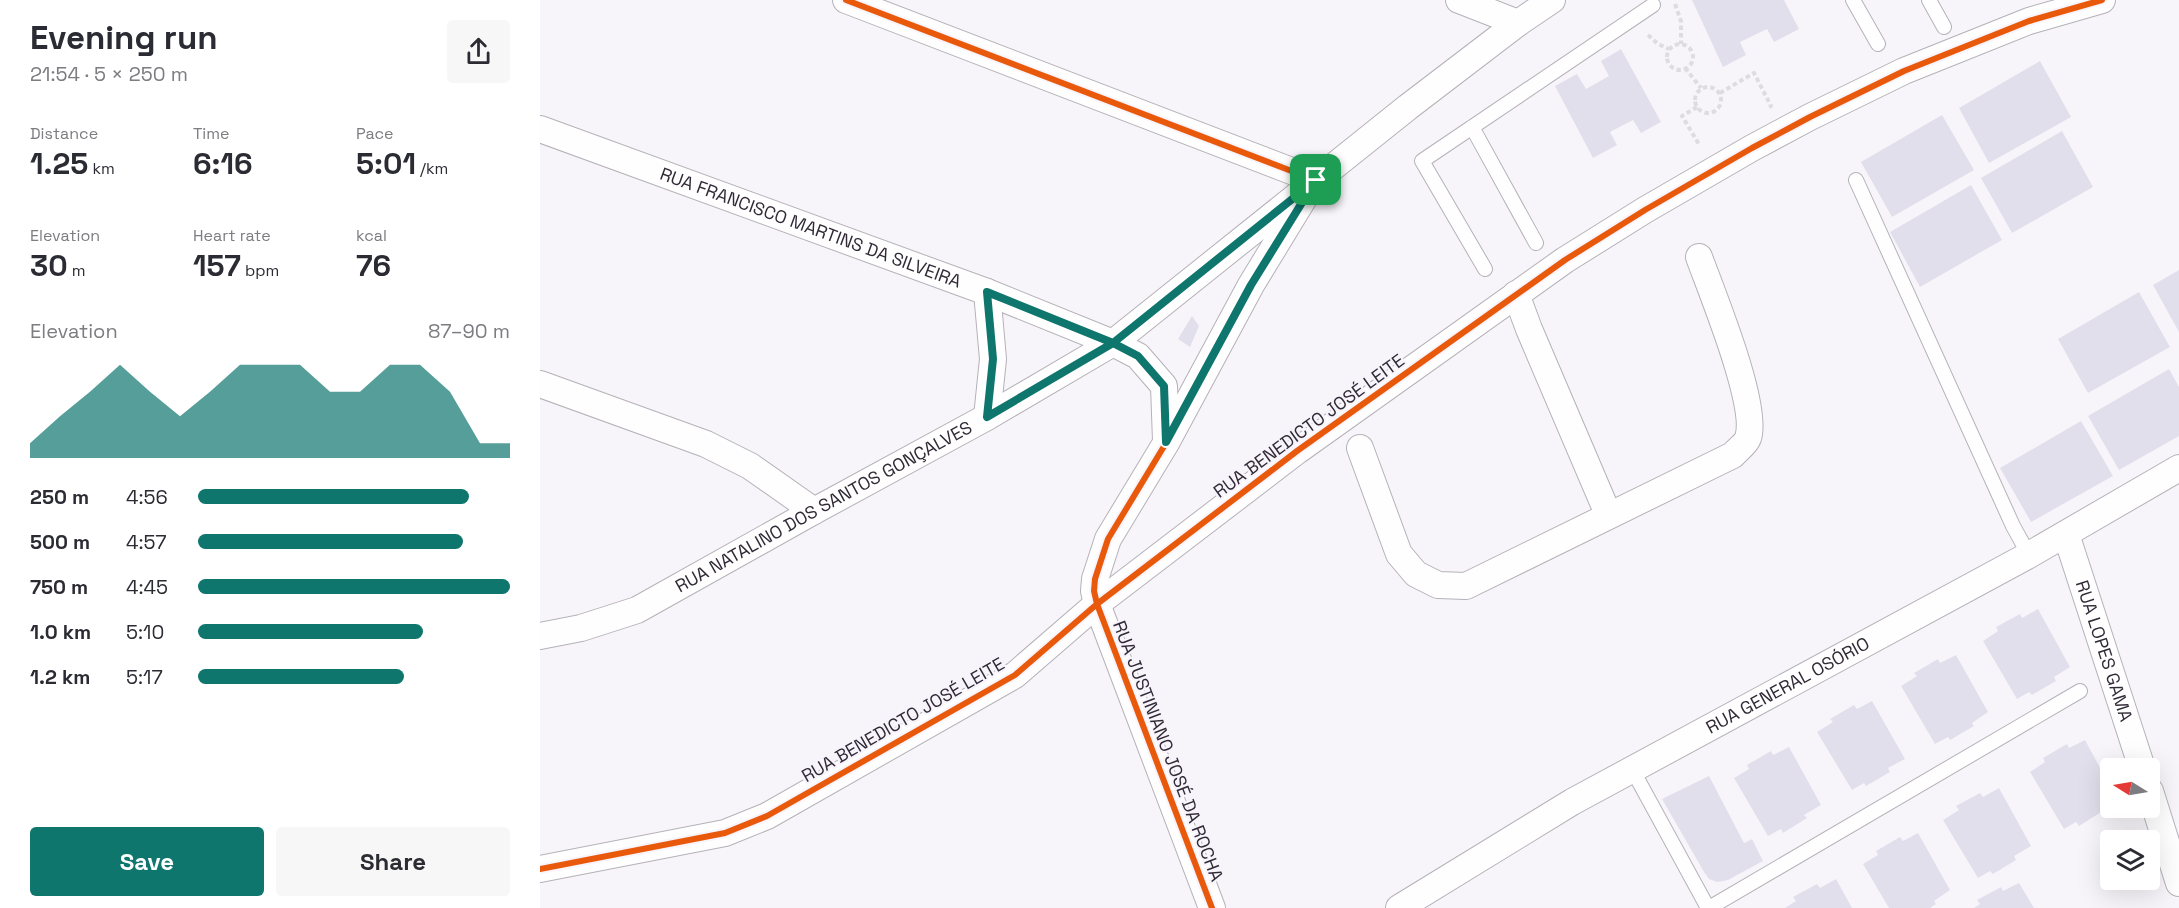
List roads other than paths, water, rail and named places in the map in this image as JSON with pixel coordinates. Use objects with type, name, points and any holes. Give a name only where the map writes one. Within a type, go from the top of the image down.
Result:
[{"type":"street","points":[[846,0],[1316,180]]},
{"type":"street","points":[[1459,0],[1518,23]]},
{"type":"street","name":"RUA NATALINO DOS SANTOS GONÇALVES","points":[[540,636],[581,628],[637,610],[987,417],[1113,343],[1316,180],[1518,23],[1552,0]]},
{"type":"street","name":"RUA BENEDICTO JOSÉ LEITE","points":[[540,869],[724,833],[767,816],[1015,675],[1097,604],[1297,452],[1516,294],[1645,210],[1752,148],[1904,71],[2029,21],[2102,0]]},
{"type":"street","name":"RUA FRANCISCO MARTINS DA SILVEIRA","points":[[540,129],[987,292],[1113,343],[1138,356],[1164,386]]},
{"type":"street","name":"RUA JUSTINIANO JOSÉ DA ROCHA","points":[[1212,908],[1097,604],[1094,591],[1095,579],[1108,539],[1166,442],[1251,285],[1316,180]]},
{"type":"street","points":[[1360,448],[1399,554],[1416,574],[1438,585],[1466,586],[1733,454],[1748,440],[1751,418],[1743,384],[1699,257]]},
{"type":"street","points":[[987,292],[993,359],[987,417]]},
{"type":"street","points":[[1516,294],[1608,514]]},
{"type":"street","points":[[1166,442],[1164,386],[1200,377]]},
{"type":"street","points":[[540,384],[706,444],[750,466],[814,511]]},
{"type":"street","name":"RUA GENERAL OSÓRIO","points":[[1399,908],[1572,802],[2029,555],[2179,468]]},
{"type":"street","name":"RUA LOPES GAMA","points":[[2066,534],[2139,758]]},
{"type":"street","points":[[2159,818],[2179,883]]},
{"type":"lane","points":[[1853,0],[1878,44]]},
{"type":"lane","points":[[1929,0],[1944,27]]},
{"type":"lane","points":[[1485,269],[1422,161],[1655,2]]},
{"type":"lane","points":[[1472,127],[1536,243]]},
{"type":"lane","points":[[1856,180],[2013,526],[2029,555]]},
{"type":"lane","points":[[1632,769],[1709,908],[2080,691]]}]
